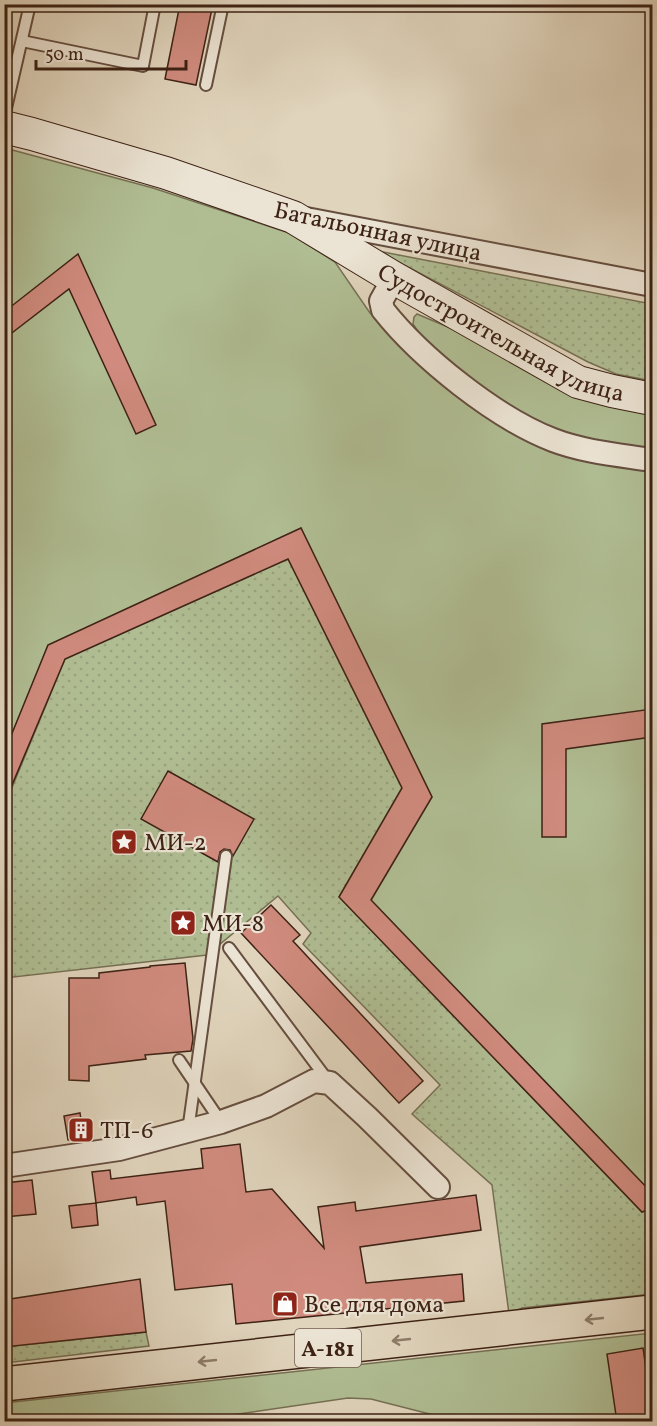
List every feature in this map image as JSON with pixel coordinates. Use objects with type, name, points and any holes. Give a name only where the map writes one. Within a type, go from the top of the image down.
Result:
[{"type":"main road","name":"А-181","points":[[4,1384],[652,1312]]},
{"type":"street","name":"Батальонная улица","points":[[4,127],[166,173],[293,217],[652,285]]},
{"type":"street","name":"Судостроительная улица","points":[[293,217],[394,278],[578,382],[652,399]]},
{"type":"street","points":[[394,278],[381,301],[383,310],[428,358],[502,414],[553,441],[594,451],[652,460]]},
{"type":"street","points":[[4,1166],[119,1149],[221,1122],[266,1106],[314,1081],[330,1083],[438,1187]]},
{"type":"lane","points":[[4,117],[30,4]]},
{"type":"lane","points":[[22,41],[142,66],[155,4]]},
{"type":"lane","points":[[206,85],[223,4]]},
{"type":"lane","points":[[188,1131],[226,856]]},
{"type":"lane","points":[[229,948],[330,1083]]},
{"type":"lane","points":[[179,1060],[221,1122]]},
{"type":"green space","points":[[5,148],[153,188],[289,233],[335,262],[370,313],[428,368],[458,391],[652,468],[652,1186],[647,1188],[371,900],[432,797],[301,528],[48,645],[5,753]]},
{"type":"green space","points":[[378,251],[652,304],[652,381],[616,374],[588,362]]},
{"type":"green space","points":[[417,314],[652,413],[652,453],[593,443],[524,419],[430,349],[413,324]]},
{"type":"green space","points":[[288,559],[402,788],[339,897],[642,1212],[652,1208],[652,1294],[522,1308],[509,1314],[492,1185],[412,1114],[440,1085],[303,944],[311,933],[278,896],[207,955],[5,978],[4,790],[11,790],[65,659]]},
{"type":"green space","points":[[146,1332],[149,1346],[5,1363],[4,1347]]},
{"type":"green space","points":[[652,1333],[652,1421],[457,1421],[371,1399],[348,1398],[190,1421],[5,1422],[4,1403]]},
{"type":"building","points":[[180,4],[213,4],[196,85],[165,79]]},
{"type":"building","points":[[78,254],[156,425],[136,434],[69,289],[4,339],[4,312]]},
{"type":"building","points":[[301,528],[432,797],[371,900],[652,1193],[652,1208],[642,1212],[339,897],[402,788],[288,559],[65,659],[4,804],[4,753],[48,645]]},
{"type":"building","points":[[652,709],[652,737],[566,749],[566,837],[542,837],[542,724]]},
{"type":"building","points":[[168,771],[254,819],[233,856],[230,850],[224,849],[220,852],[218,862],[141,819]]},
{"type":"building","points":[[271,905],[300,935],[293,941],[423,1081],[399,1103],[241,933]]},
{"type":"building","points":[[185,963],[193,1039],[191,1051],[145,1055],[146,1059],[89,1066],[89,1081],[69,1080],[69,978],[99,978],[99,973]]},
{"type":"building","name":"ТП-6","points":[[80,1113],[84,1138],[68,1140],[64,1116]]},
{"type":"building","points":[[240,1144],[246,1192],[272,1189],[324,1248],[318,1207],[355,1202],[356,1211],[476,1195],[481,1230],[360,1247],[366,1283],[462,1274],[464,1301],[236,1324],[232,1284],[175,1290],[165,1201],[137,1205],[136,1197],[96,1203],[92,1172],[110,1170],[111,1179],[203,1168],[201,1149]]},
{"type":"building","points":[[32,1180],[36,1214],[4,1217],[4,1183]]},
{"type":"building","points":[[96,1203],[98,1225],[72,1228],[69,1206]]},
{"type":"building","points":[[140,1279],[146,1332],[4,1347],[4,1300]]},
{"type":"building","points":[[643,1348],[652,1422],[617,1422],[607,1354]]},
{"type":"place","name":"МИ-2","points":[[124,842]]},
{"type":"place","name":"МИ-8","points":[[183,923]]},
{"type":"place","name":"ТП-6","points":[[81,1130]]},
{"type":"place","name":"Все для дома","points":[[285,1304]]}]
